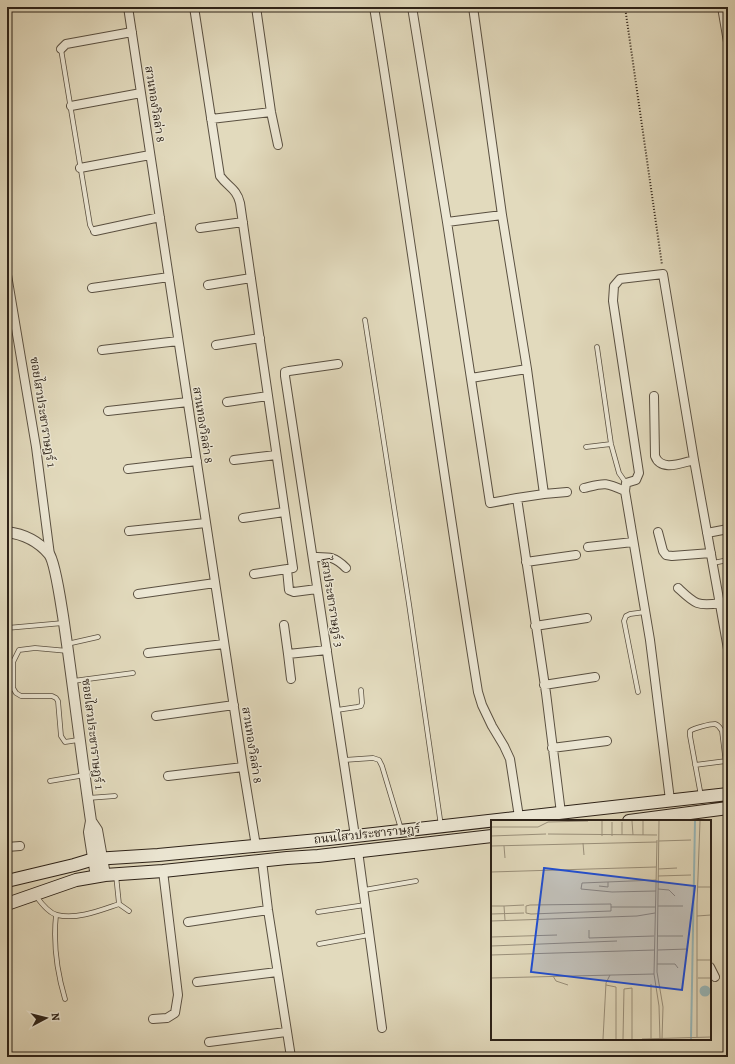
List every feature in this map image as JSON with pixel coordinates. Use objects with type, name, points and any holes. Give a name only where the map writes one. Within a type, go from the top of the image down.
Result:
[{"type":"main road","name":"ถนนไสวประชาราษฎร์","points":[[493,820],[728,794]]},
{"type":"main road","points":[[643,820],[685,817],[728,808]]},
{"type":"main road","name":"ถนนไสวประชาราษฎร์","points":[[7,881],[98,859],[256,846],[491,820]]},
{"type":"main road","name":"ถนนไสวประชาราษฎร์","points":[[7,904],[76,880],[491,836]]},
{"type":"main road","points":[[142,855],[144,872]]},
{"type":"street","name":"สวนทองวิลล่า 8","points":[[128,7],[256,846]]},
{"type":"street","points":[[194,7],[220,176],[239,196],[292,568],[254,574]]},
{"type":"street","points":[[256,7],[271,112],[278,145]]},
{"type":"street","points":[[374,7],[478,692],[488,719],[510,759],[519,817]]},
{"type":"street","points":[[412,7],[490,503],[516,498],[567,492]]},
{"type":"street","points":[[474,7],[502,215],[527,370],[544,494]]},
{"type":"street","points":[[722,7],[728,42]]},
{"type":"street","points":[[61,49],[66,44],[132,32]]},
{"type":"street","points":[[71,106],[141,94]]},
{"type":"street","points":[[211,119],[271,112]]},
{"type":"street","points":[[80,168],[150,154]]},
{"type":"street","points":[[447,222],[502,215]]},
{"type":"street","points":[[95,231],[160,217]]},
{"type":"street","points":[[200,228],[243,222]]},
{"type":"street","points":[[584,488],[604,483],[626,487],[636,480],[639,473],[613,301],[614,286],[620,278],[664,274],[694,460],[728,645]]},
{"type":"street","name":"ซอยไสวประชาราษฎร์ 1","points":[[7,275],[36,447],[50,555],[58,587],[68,648],[91,821],[97,830],[98,859],[106,876]]},
{"type":"street","points":[[92,288],[169,276]]},
{"type":"street","points":[[208,285],[251,278]]},
{"type":"street","points":[[216,345],[260,338]]},
{"type":"street","points":[[102,350],[178,340]]},
{"type":"street","name":"ไสวประชาราษฎร์ 3","points":[[338,364],[285,372],[355,836]]},
{"type":"street","points":[[471,378],[527,370]]},
{"type":"street","points":[[227,402],[268,396]]},
{"type":"street","points":[[654,396],[655,456],[657,461],[661,465],[667,466],[694,460]]},
{"type":"street","points":[[108,411],[188,402]]},
{"type":"street","points":[[234,460],[276,455]]},
{"type":"street","points":[[128,469],[197,461]]},
{"type":"street","points":[[626,487],[633,542],[646,612],[670,800]]},
{"type":"street","points":[[516,498],[544,685],[561,813]]},
{"type":"street","points":[[243,518],[284,512]]},
{"type":"street","points":[[129,530],[206,523]]},
{"type":"street","points":[[707,533],[728,529]]},
{"type":"street","points":[[7,532],[21,534],[37,543],[50,555]]},
{"type":"street","points":[[658,532],[663,551],[666,555],[672,556],[711,552]]},
{"type":"street","points":[[588,548],[633,542]]},
{"type":"street","points":[[526,562],[576,555]]},
{"type":"street","points":[[313,557],[334,558],[346,568]]},
{"type":"street","points":[[287,569],[289,590],[294,592],[317,589]]},
{"type":"street","points":[[138,594],[215,583]]},
{"type":"street","points":[[678,588],[692,601],[699,604],[720,603]]},
{"type":"street","points":[[535,626],[587,618]]},
{"type":"street","points":[[284,625],[291,679]]},
{"type":"street","points":[[148,653],[224,644]]},
{"type":"street","points":[[288,654],[327,650]]},
{"type":"street","points":[[544,685],[595,677]]},
{"type":"street","points":[[156,716],[234,705]]},
{"type":"street","points":[[552,748],[607,741]]},
{"type":"street","points":[[168,776],[243,767]]},
{"type":"street","points":[[7,847],[20,846]]},
{"type":"street","points":[[358,851],[382,1028]]},
{"type":"street","points":[[262,861],[277,972],[291,1057]]},
{"type":"street","points":[[153,1019],[167,1018],[175,1013],[178,995],[163,871]]},
{"type":"street","points":[[188,922],[268,910]]},
{"type":"street","points":[[711,969],[715,977]]},
{"type":"street","points":[[197,982],[277,972]]},
{"type":"street","points":[[209,1042],[286,1032]]},
{"type":"lane","points":[[61,49],[90,225],[95,231]]},
{"type":"lane","points":[[365,320],[409,604],[441,826]]},
{"type":"lane","points":[[597,347],[611,444],[619,473],[626,487]]},
{"type":"lane","points":[[586,447],[611,444]]},
{"type":"lane","points":[[712,563],[728,560]]},
{"type":"lane","points":[[638,692],[624,621],[626,616],[630,614],[646,612]]},
{"type":"lane","points":[[7,628],[64,623]]},
{"type":"lane","points":[[80,739],[65,742],[62,740],[58,701],[56,698],[52,696],[21,696],[16,693],[13,688],[13,662],[19,650],[35,648],[68,648],[98,636]]},
{"type":"lane","points":[[73,681],[133,673]]},
{"type":"lane","points":[[337,710],[361,706],[361,690]]},
{"type":"lane","points":[[701,797],[694,765],[690,731],[715,724],[719,726],[722,730],[728,780]]},
{"type":"lane","points":[[344,760],[373,758],[379,760],[401,830]]},
{"type":"lane","points":[[694,765],[726,762]]},
{"type":"lane","points":[[50,781],[85,775]]},
{"type":"lane","points":[[88,798],[115,796]]},
{"type":"lane","points":[[106,876],[119,904],[129,911]]},
{"type":"lane","points":[[364,890],[416,882]]},
{"type":"lane","points":[[34,894],[56,915],[74,916],[119,904]]},
{"type":"lane","points":[[318,912],[366,905]]},
{"type":"lane","points":[[56,915],[55,946],[59,978],[65,999]]},
{"type":"lane","points":[[319,944],[369,935]]},
{"type":"path","points":[[625,7],[664,274]]}]
